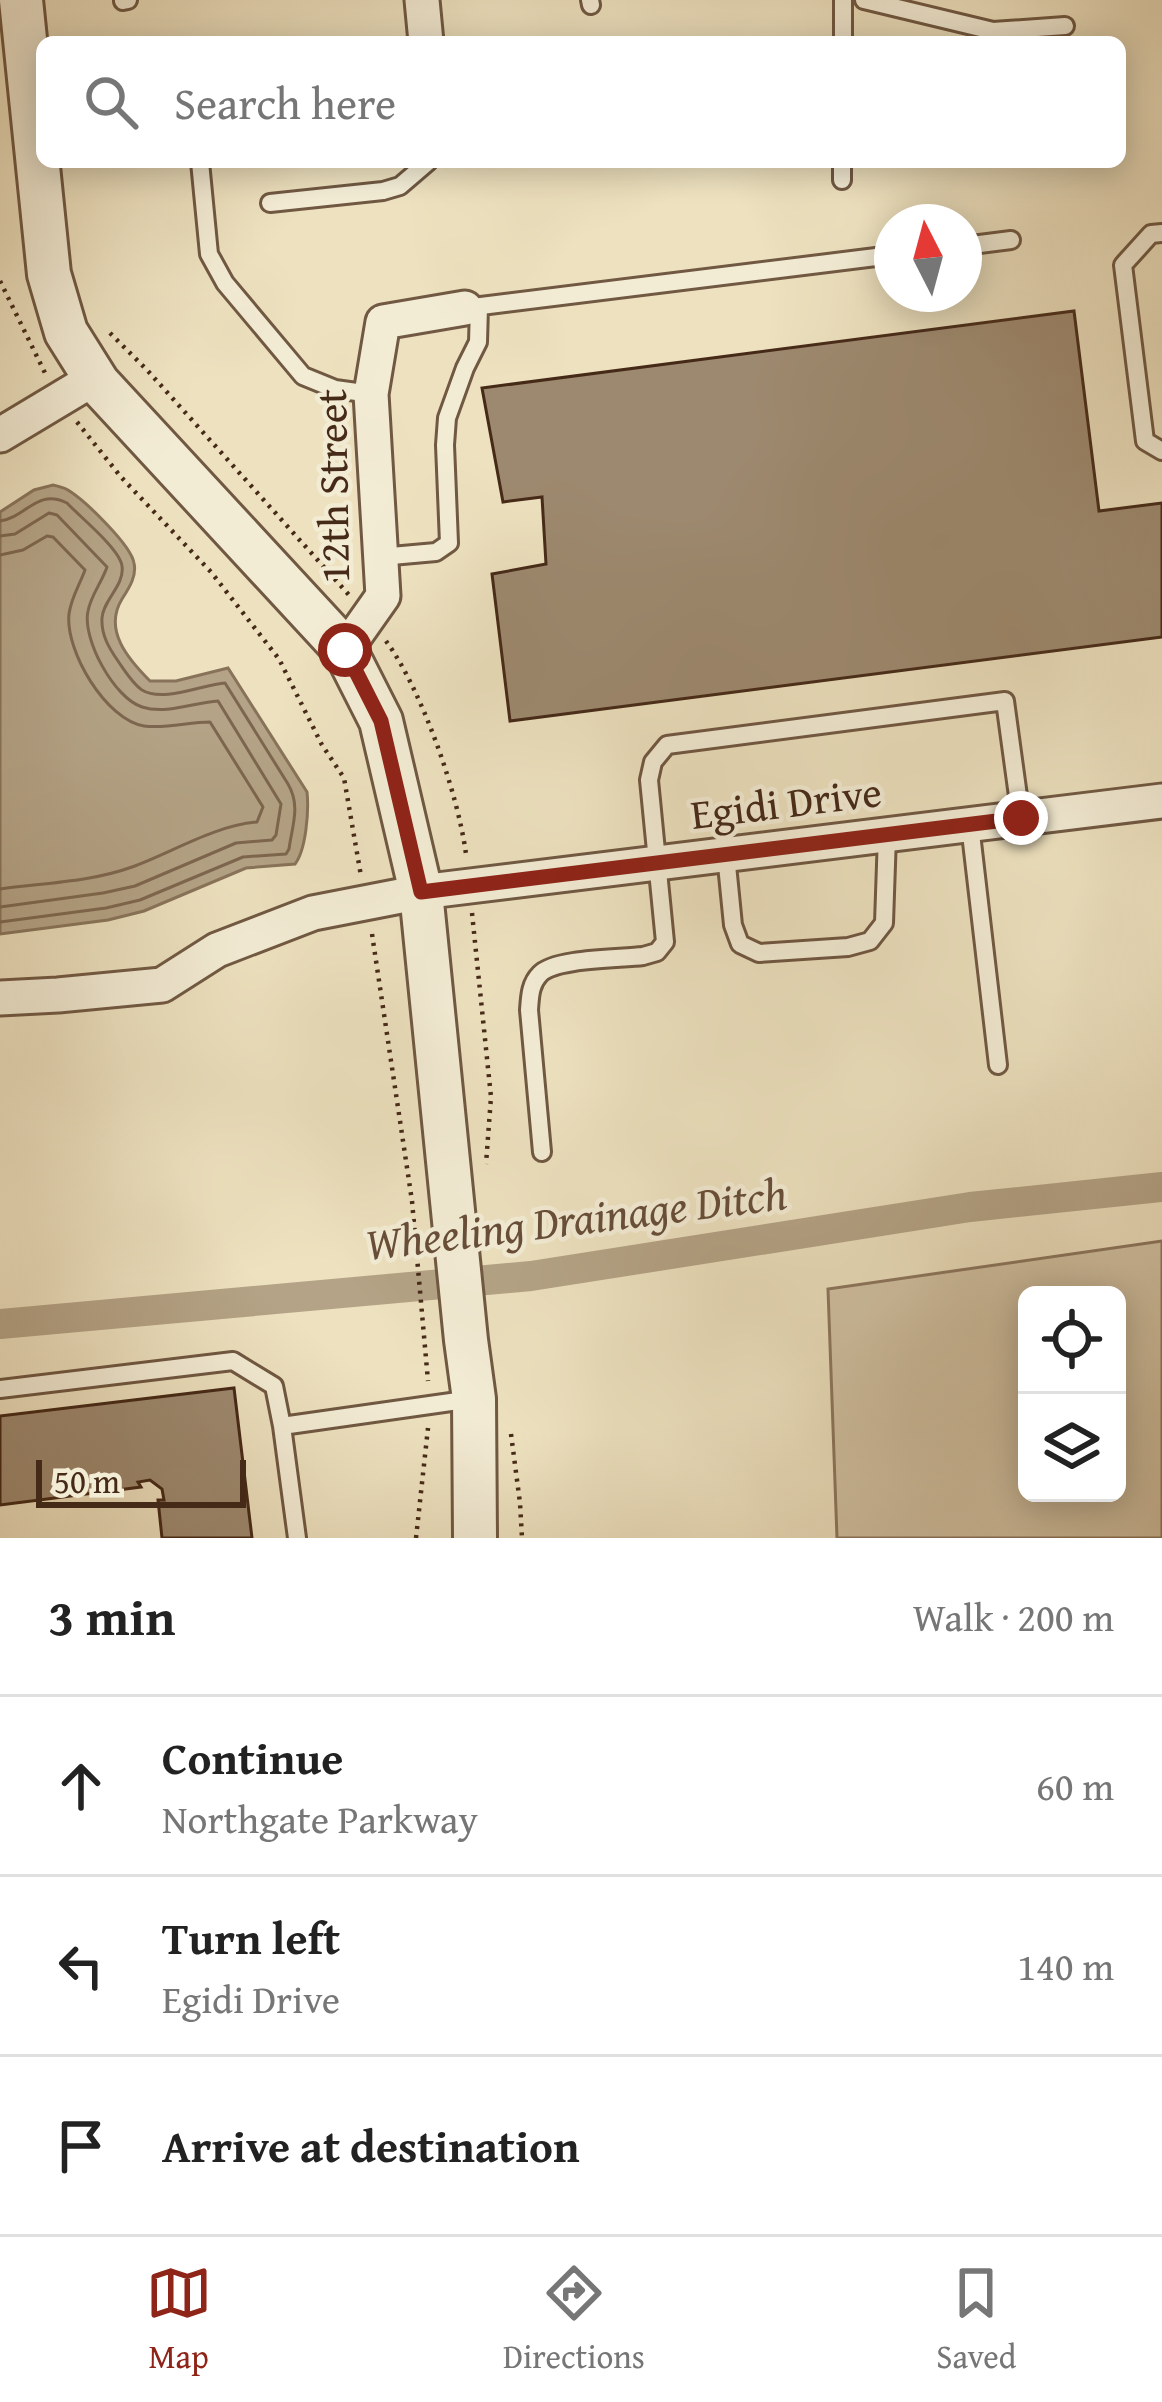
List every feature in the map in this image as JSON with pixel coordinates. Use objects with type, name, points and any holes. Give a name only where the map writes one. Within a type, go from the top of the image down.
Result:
[{"type":"street","points":[[20,0],[15,85],[49,274],[77,388],[345,650],[381,721],[421,892],[435,1225],[446,1339],[474,1399],[475,1538]]},
{"type":"street","points":[[422,0],[425,36]]},
{"type":"street","name":"12th Street","points":[[345,650],[382,596],[371,394],[383,322],[472,308]]},
{"type":"street","points":[[0,435],[77,388]]},
{"type":"street","name":"Egidi Drive","points":[[0,998],[162,986],[218,950],[313,914],[421,892],[1162,801]]},
{"type":"lane","points":[[843,0],[843,36]]},
{"type":"lane","points":[[864,0],[993,31],[1065,26]]},
{"type":"lane","points":[[201,168],[209,254],[225,283],[303,376],[371,394]]},
{"type":"lane","points":[[270,203],[382,191],[400,186],[421,168]]},
{"type":"lane","points":[[1162,232],[1151,234],[1123,265],[1145,440],[1162,451]]},
{"type":"lane","points":[[982,244],[1011,240]]},
{"type":"lane","points":[[380,557],[436,552],[449,543],[447,418],[478,342],[472,308],[874,257]]},
{"type":"lane","points":[[542,1152],[531,991],[537,975],[551,966],[643,956],[657,952],[665,942],[649,780],[653,762],[667,745],[1005,701],[1021,818]]},
{"type":"lane","points":[[970,825],[998,1065]]},
{"type":"lane","points":[[726,855],[733,926],[740,944],[759,952],[848,947],[870,940],[884,923],[887,835]]},
{"type":"lane","points":[[0,1389],[233,1360],[274,1386],[297,1538]]},
{"type":"lane","points":[[282,1426],[474,1399]]},
{"type":"path","points":[[0,281],[77,388],[121,477],[211,572],[279,659],[322,746],[344,778],[392,1058],[435,1225],[446,1339],[430,1406],[416,1538]]},
{"type":"shaded area","points":[[1162,1241],[1162,1538],[837,1538],[828,1289]]},
{"type":"water","points":[[53,485],[69,490],[87,505],[131,555],[133,577],[115,622],[126,654],[150,681],[176,681],[228,668],[307,792],[306,830],[295,864],[246,868],[144,911],[108,920],[0,934],[0,512],[34,490]]},
{"type":"building","points":[[1074,311],[1099,511],[1162,503],[1162,637],[510,721],[492,574],[546,564],[542,497],[503,502],[482,388]]},
{"type":"building","points":[[234,1388],[252,1538],[162,1538],[158,1500],[164,1500],[162,1489],[150,1480],[138,1482],[141,1487],[0,1505],[0,1416]]},
{"type":"waterway","name":"Wheeling Drainage Ditch","points":[[0,1324],[531,1276],[970,1207],[1162,1187]]},
{"type":"route","points":[[345,650],[381,721],[421,892],[1021,818]]}]
